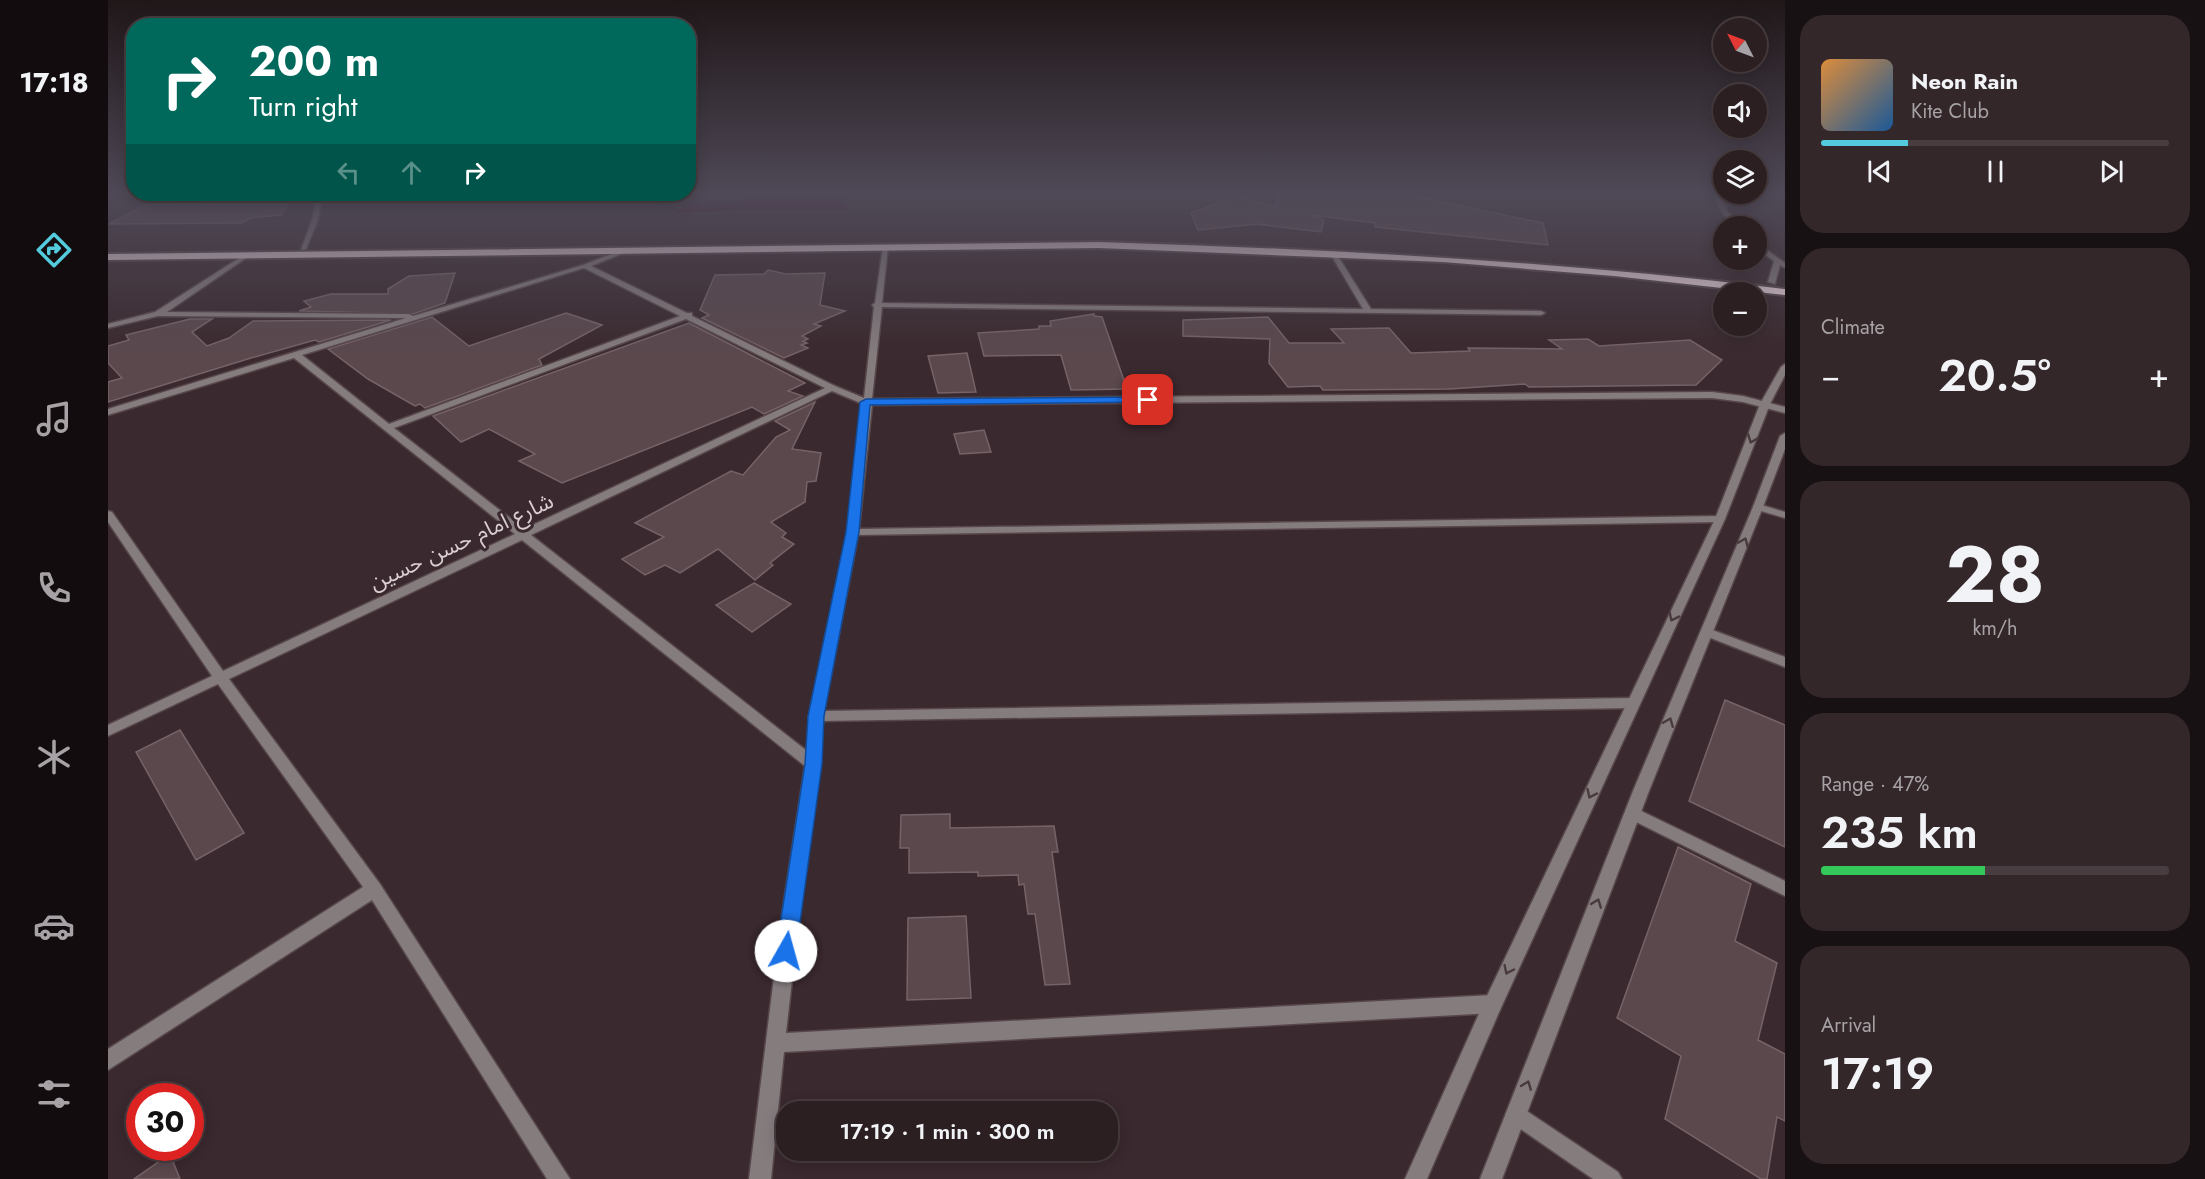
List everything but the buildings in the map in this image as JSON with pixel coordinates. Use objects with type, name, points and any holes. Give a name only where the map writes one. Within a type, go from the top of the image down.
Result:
[{"type":"highway","points":[[108,250],[447,247]]},
{"type":"highway","points":[[108,257],[883,247]]},
{"type":"highway","points":[[1142,247],[1333,253],[1504,263],[1664,277],[1785,292]]},
{"type":"highway","points":[[1256,247],[1407,253],[1785,284]]},
{"type":"street","points":[[760,1179],[775,1043],[813,764],[816,716],[853,532],[876,305],[885,247]]},
{"type":"street","points":[[108,412],[585,266],[627,250]]},
{"type":"street","points":[[1333,253],[1367,309]]},
{"type":"street","points":[[1767,253],[1781,264],[1772,282]]},
{"type":"street","points":[[158,314],[247,255]]},
{"type":"street","points":[[585,266],[689,315],[832,388],[866,402],[1713,395],[1785,410]]},
{"type":"street","points":[[876,305],[1367,309],[1541,313]]},
{"type":"street","points":[[108,326],[158,314],[422,316]]},
{"type":"street","points":[[388,427],[689,315]]},
{"type":"street","points":[[296,355],[813,764]]},
{"type":"street","points":[[1416,1179],[1492,1004],[1720,519],[1765,404],[1785,367]]},
{"type":"street","name":"شارع امام حسن حسين","points":[[108,731],[832,388]]},
{"type":"street","points":[[1491,1179],[1633,813],[1785,436]]},
{"type":"street","points":[[1758,507],[1785,516]]},
{"type":"street","points":[[108,514],[221,678],[374,889],[559,1179]]},
{"type":"street","points":[[853,532],[1720,519]]},
{"type":"street","points":[[1707,632],[1785,662]]},
{"type":"street","points":[[816,716],[1632,703]]},
{"type":"street","points":[[1633,813],[1785,889]]},
{"type":"street","points":[[108,1060],[374,889]]},
{"type":"street","points":[[775,1043],[1492,1004]]},
{"type":"street","points":[[1516,1114],[1611,1179]]},
{"type":"route","points":[[786,951],[813,764],[816,716],[853,532],[866,402],[1148,400]]}]
